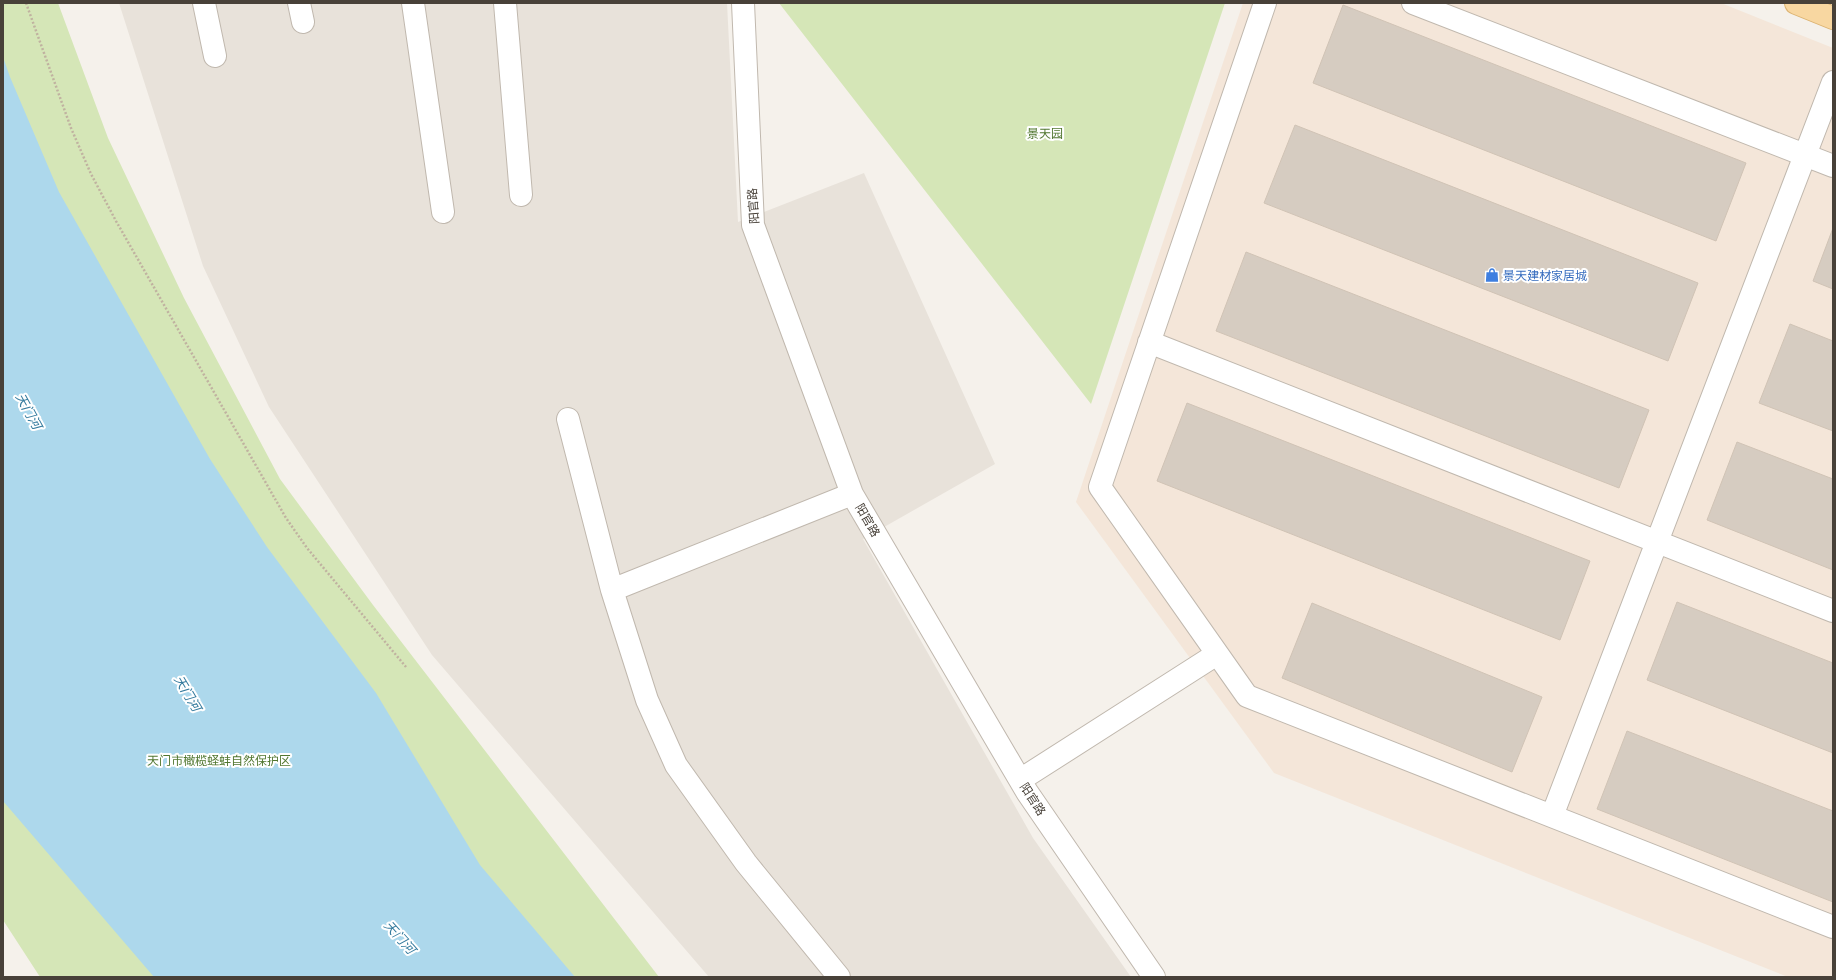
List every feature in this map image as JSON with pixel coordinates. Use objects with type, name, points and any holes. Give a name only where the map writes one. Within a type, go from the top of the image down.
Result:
[{"type":"main road","points":[[1796,3],[1833,18]]},
{"type":"street","points":[[204,3],[215,56]]},
{"type":"street","points":[[413,3],[443,212]]},
{"type":"street","points":[[505,3],[521,195]]},
{"type":"street","name":"阳官路","points":[[743,3],[753,225],[852,494],[1020,780],[1154,977]]},
{"type":"street","points":[[1264,3],[1100,487],[1247,696],[1833,927]]},
{"type":"street","points":[[1413,3],[1833,166]]},
{"type":"street","points":[[1552,816],[1833,82]]},
{"type":"street","points":[[1149,342],[1833,611]]},
{"type":"street","points":[[568,418],[612,590],[647,700],[676,765],[746,863],[839,977]]},
{"type":"street","points":[[612,590],[852,494]]},
{"type":"street","points":[[1020,780],[1217,654]]},
{"type":"path","points":[[26,3],[71,128],[91,174],[116,221],[286,518],[307,548],[406,667]]},
{"type":"shaded area","points":[[119,3],[727,3],[738,222],[864,173],[995,464],[863,539],[1033,838],[1131,977],[709,977],[432,655],[269,407],[203,266]]},
{"type":"shaded area","name":"景天建材家居城","points":[[1243,3],[1721,3],[1833,48],[1833,977],[1788,977],[1274,773],[1076,502]]},
{"type":"green space","name":"天门市橄榄蛏蚌自然保护区","points":[[3,3],[58,3],[108,138],[184,298],[280,479],[373,605],[659,977],[40,977],[3,920]]},
{"type":"green space","name":"景天园","points":[[779,3],[1225,3],[1091,404]]},
{"type":"water","name":"天门市橄榄蛏蚌自然保护区","points":[[3,57],[59,192],[210,459],[267,547],[376,693],[480,865],[575,977],[154,977],[3,801]]},
{"type":"building","points":[[1343,5],[1746,163],[1716,241],[1313,83]]},
{"type":"building","points":[[1295,125],[1698,283],[1668,361],[1264,203]]},
{"type":"building","points":[[1833,228],[1833,289],[1813,281]]},
{"type":"building","points":[[1246,252],[1649,410],[1619,488],[1216,331]]},
{"type":"building","points":[[1790,324],[1833,341],[1833,431],[1759,403]]},
{"type":"building","points":[[1187,403],[1590,561],[1560,640],[1157,481]]},
{"type":"building","points":[[1737,442],[1833,479],[1833,570],[1707,520]]},
{"type":"building","points":[[1677,602],[1833,663],[1833,753],[1647,680]]},
{"type":"building","points":[[1312,603],[1542,697],[1512,772],[1282,678]]},
{"type":"building","points":[[1627,731],[1833,811],[1833,902],[1597,809]]},
{"type":"place","name":"景天建材家居城","points":[[1492,275]]},
{"type":"water label","name":"天门河","points":[[29,411]]},
{"type":"water label","name":"天门河","points":[[188,693]]},
{"type":"water label","name":"天门河","points":[[400,937]]}]
